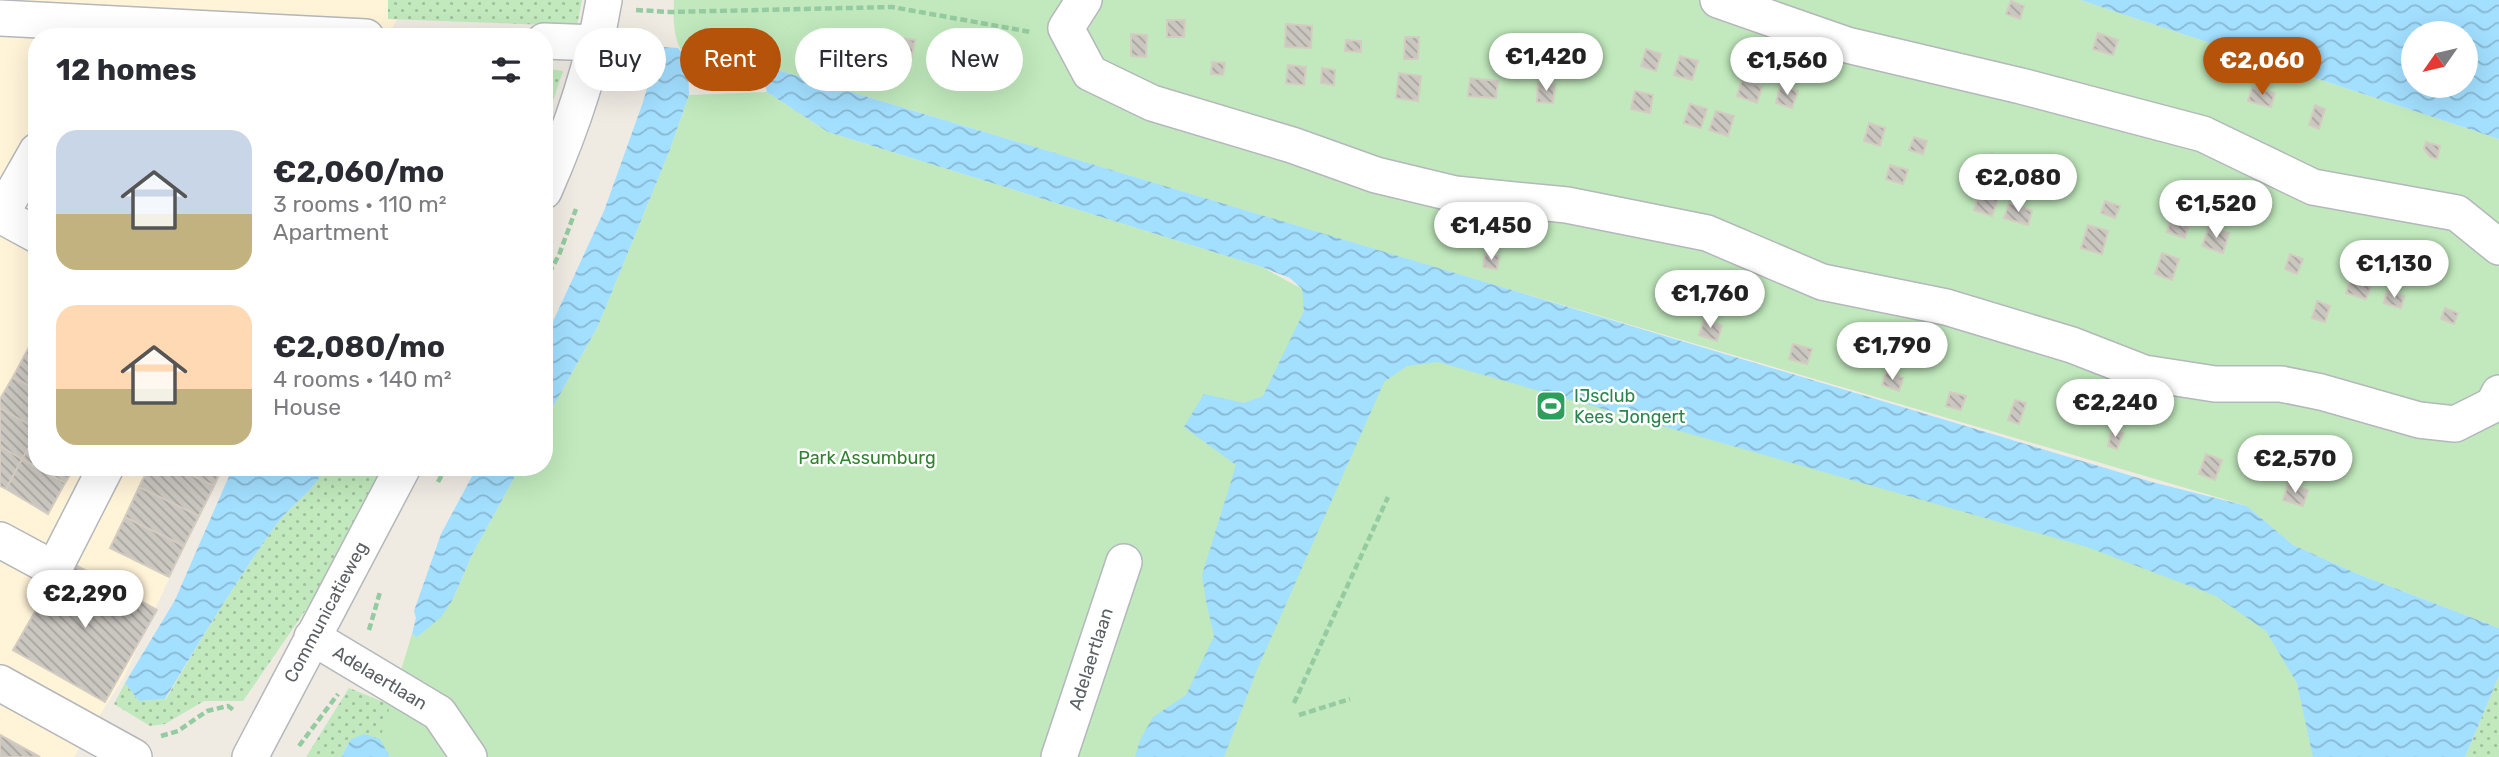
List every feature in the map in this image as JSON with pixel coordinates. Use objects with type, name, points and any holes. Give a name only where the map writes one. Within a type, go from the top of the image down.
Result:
[{"type":"street","points":[[1084,0],[1066,28],[1090,73],[1152,103],[1292,145],[1376,175],[1455,194],[1567,205],[1707,233],[1822,282],[1947,307],[2072,345],[2144,373],[2215,384],[2281,384],[2419,419],[2455,424],[2497,403]]},
{"type":"street","points":[[1718,0],[1847,45],[2021,86],[2203,134],[2313,187],[2457,214],[2499,247]]},
{"type":"street","points":[[606,28],[620,5]]},
{"type":"street","points":[[0,18],[223,28]]},
{"type":"street","points":[[553,41],[574,42]]},
{"type":"street","points":[[553,171],[581,91]]},
{"type":"street","points":[[28,167],[0,216],[28,230]]},
{"type":"street","points":[[0,540],[54,569],[101,476]]},
{"type":"street","name":"Communicatieweg","points":[[257,743],[398,476]]},
{"type":"street","name":"Adelaertlaan","points":[[1059,757],[1124,562]]},
{"type":"street","name":"Adelaertlaan","points":[[312,637],[439,713],[469,757]]},
{"type":"street","points":[[0,682],[120,749]]},
{"type":"path","points":[[620,5],[670,12],[892,7],[1073,40]]},
{"type":"path","points":[[433,492],[441,476]]},
{"type":"path","points":[[1294,703],[1388,497]]},
{"type":"path","points":[[120,749],[178,731],[207,711],[228,706],[257,743],[297,749],[358,666],[381,589]]},
{"type":"path","points":[[1299,715],[1350,699]]},
{"type":"shaded area","points":[[0,0],[407,0],[393,28],[28,28],[28,476],[216,476],[125,675],[74,757],[0,757]]},
{"type":"green space","points":[[388,0],[582,0],[577,26],[388,19]]},
{"type":"green space","points":[[674,0],[2080,0],[2499,139],[2499,628],[2358,574],[2293,545],[2247,506],[1464,276],[848,91],[912,91],[912,28],[795,28],[795,75],[781,71],[781,28],[680,28],[680,49]]},
{"type":"green space","points":[[553,69],[563,71],[553,101]]},
{"type":"green space","name":"Park Assumburg","points":[[767,92],[828,132],[1262,267],[1302,289],[2200,530],[2392,757],[390,757],[380,739],[412,634],[417,637],[453,599],[472,555],[515,476],[553,476],[553,407],[598,326],[669,152],[689,95]]},
{"type":"green space","points":[[321,476],[377,476],[314,598],[243,701],[204,701],[165,724],[150,726],[114,704],[125,683],[139,701],[166,699],[261,546],[282,517]]},
{"type":"green space","points":[[2499,676],[2499,757],[2465,757]]},
{"type":"green space","points":[[349,688],[401,709],[390,757],[351,739],[341,757],[306,757]]},
{"type":"water","points":[[2080,0],[2499,0],[2499,139]]},
{"type":"water","points":[[666,47],[678,48],[680,91],[689,91],[689,95],[669,152],[598,326],[553,407],[553,322],[604,211],[646,91],[666,91]]},
{"type":"water","points":[[781,71],[795,75],[795,91],[848,91],[2152,482],[2247,506],[2293,545],[2358,574],[2499,628],[2499,676],[2465,757],[2313,757],[2297,683],[2266,631],[2216,596],[2087,547],[1438,362],[1407,366],[1384,382],[1256,672],[1224,757],[1135,757],[1140,740],[1153,717],[1186,695],[1214,636],[1202,575],[1236,465],[1184,427],[1204,394],[1244,403],[1263,396],[1304,311],[1302,289],[1290,278],[1262,267],[828,132],[767,92],[781,91]]},
{"type":"water","points":[[229,476],[321,476],[282,517],[261,546],[165,699],[139,701],[125,683],[175,600]]},
{"type":"water","points":[[472,476],[515,476],[472,555],[453,599],[441,617],[417,637],[412,634],[416,618],[414,611],[441,534]]},
{"type":"water","points":[[364,734],[380,739],[390,757],[341,757],[351,739]]},
{"type":"building","points":[[2011,1],[2024,6],[2020,19],[2006,14]]},
{"type":"building","points":[[1167,20],[1185,20],[1184,37],[1167,37]]},
{"type":"building","points":[[1286,24],[1312,26],[1311,48],[1285,47]]},
{"type":"building","points":[[2098,33],[2118,40],[2113,55],[2093,49]]},
{"type":"building","points":[[1131,34],[1147,35],[1146,57],[1131,56]]},
{"type":"building","points":[[1405,37],[1419,37],[1418,59],[1404,59]]},
{"type":"building","points":[[1346,40],[1361,41],[1361,52],[1345,51]]},
{"type":"building","points":[[1506,41],[1527,43],[1525,63],[1504,61]]},
{"type":"building","points":[[1646,49],[1661,54],[1656,71],[1641,66]]},
{"type":"building","points":[[1569,54],[1592,56],[1592,65],[1569,64]]},
{"type":"building","points":[[1680,56],[1698,61],[1692,80],[1674,75]]},
{"type":"building","points":[[1212,62],[1225,63],[1223,75],[1211,74]]},
{"type":"building","points":[[1288,65],[1306,67],[1304,85],[1286,83]]},
{"type":"building","points":[[1322,68],[1335,70],[1334,85],[1321,83]]},
{"type":"building","points":[[1399,73],[1421,76],[1418,101],[1396,98]]},
{"type":"building","points":[[1470,78],[1498,81],[1496,98],[1468,96]]},
{"type":"building","points":[[1742,80],[1762,87],[1757,103],[1737,96]]},
{"type":"building","points":[[1538,83],[1555,85],[1553,103],[1537,102]]},
{"type":"building","points":[[1780,86],[1798,91],[1792,108],[1776,103]]},
{"type":"building","points":[[2252,87],[2275,93],[2271,107],[2248,101]]},
{"type":"building","points":[[1635,91],[1653,95],[1650,113],[1631,109]]},
{"type":"building","points":[[1690,104],[1707,109],[1701,128],[1684,123]]},
{"type":"building","points":[[2315,105],[2325,109],[2319,129],[2309,125]]},
{"type":"building","points":[[1716,111],[1734,116],[1728,136],[1709,130]]},
{"type":"building","points":[[1869,123],[1885,128],[1880,146],[1864,141]]},
{"type":"building","points":[[1914,137],[1927,141],[1923,154],[1909,150]]},
{"type":"building","points":[[2426,142],[2440,146],[2437,159],[2430,157],[2424,149]]},
{"type":"building","points":[[1992,154],[2009,160],[2001,182],[1984,176]]},
{"type":"building","points":[[1890,165],[1908,170],[1903,184],[1886,179]]},
{"type":"building","points":[[2017,171],[2028,175],[2024,190],[2013,186]]},
{"type":"building","points":[[1979,193],[1998,199],[1992,216],[1974,210]]},
{"type":"building","points":[[2105,201],[2120,206],[2115,218],[2101,213]]},
{"type":"building","points":[[2009,203],[2032,211],[2028,225],[2004,218]]},
{"type":"building","points":[[2172,214],[2190,220],[2185,238],[2167,232]]},
{"type":"building","points":[[2088,225],[2108,231],[2102,254],[2081,248]]},
{"type":"building","points":[[2209,227],[2229,233],[2223,253],[2202,246]]},
{"type":"building","points":[[2162,253],[2179,259],[2172,280],[2155,274]]},
{"type":"building","points":[[1485,254],[1499,256],[1497,269],[1483,267]]},
{"type":"building","points":[[2290,254],[2303,259],[2297,274],[2285,269]]},
{"type":"building","points":[[2352,274],[2373,281],[2366,299],[2346,293]]},
{"type":"building","points":[[2387,291],[2404,296],[2401,308],[2384,303]]},
{"type":"building","points":[[2317,301],[2330,306],[2325,322],[2312,318]]},
{"type":"building","points":[[2445,308],[2458,313],[2454,324],[2441,319]]},
{"type":"building","points":[[1704,320],[1722,326],[1717,341],[1699,335]]},
{"type":"building","points":[[1793,344],[1812,349],[1807,364],[1789,359]]},
{"type":"building","points":[[28,349],[28,385],[13,377]]},
{"type":"building","points":[[1886,372],[1903,378],[1899,391],[1882,385]]},
{"type":"building","points":[[13,377],[28,385],[28,424],[0,408],[0,399]]},
{"type":"building","points":[[1950,392],[1966,396],[1961,410],[1946,406]]},
{"type":"building","points":[[2015,400],[2026,403],[2019,424],[2008,420]]},
{"type":"building","points":[[0,408],[28,424],[28,449],[22,459],[0,446]]},
{"type":"building","points":[[2112,429],[2123,433],[2117,449],[2108,446]]},
{"type":"building","points":[[0,446],[22,459],[6,489],[0,486]]},
{"type":"building","points":[[28,449],[28,462],[22,459]]},
{"type":"building","points":[[2206,454],[2222,460],[2215,480],[2199,474]]},
{"type":"building","points":[[22,459],[28,462],[28,476],[52,476],[65,483],[48,514],[6,489]]},
{"type":"building","points":[[52,476],[69,476],[65,483]]},
{"type":"building","points":[[144,476],[193,476],[214,486],[199,516],[139,487]]},
{"type":"building","points":[[193,476],[219,476],[214,486]]},
{"type":"building","points":[[2288,484],[2308,490],[2303,506],[2283,500]]},
{"type":"building","points":[[139,487],[199,516],[184,546],[125,517]]},
{"type":"building","points":[[125,517],[184,546],[169,577],[110,548]]},
{"type":"building","points":[[65,559],[157,610],[105,702],[13,650]]},
{"type":"building","points":[[0,735],[40,757],[0,757]]},
{"type":"place","name":"IJsclub Kees Jongert","points":[[1551,406]]}]
